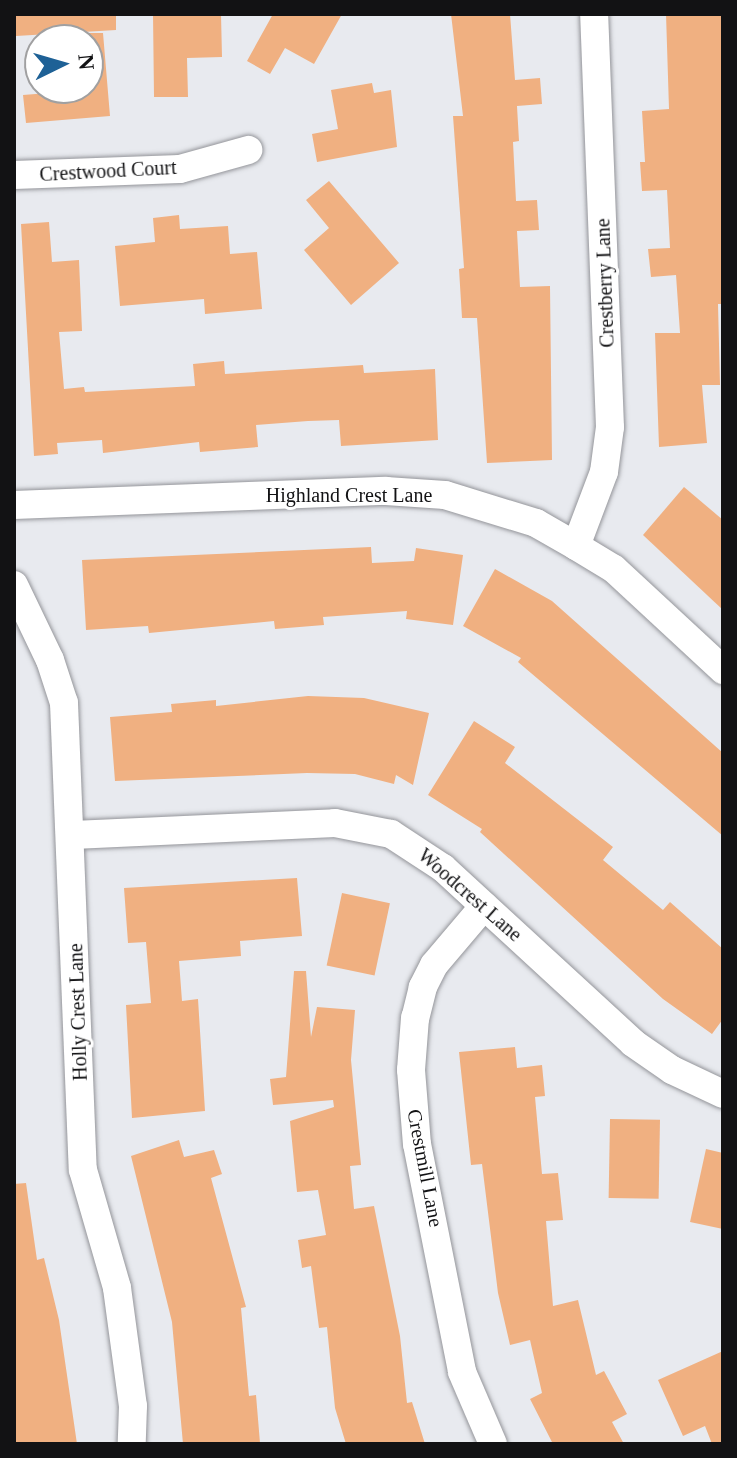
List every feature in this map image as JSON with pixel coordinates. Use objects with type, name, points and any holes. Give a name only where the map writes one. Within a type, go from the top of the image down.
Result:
[{"type":"street","name":"Crestberry Lane","points":[[576,546],[604,472],[610,427],[594,14]]},
{"type":"street","name":"Crestwood Court","points":[[14,175],[180,169],[248,150]]},
{"type":"street","name":"Highland Crest Lane","points":[[14,505],[386,491],[445,495],[536,523],[614,569],[723,670]]},
{"type":"street","name":"Holly Crest Lane","points":[[14,585],[60,684],[73,835],[83,1170],[117,1288],[133,1406],[132,1444]]},
{"type":"street","name":"Woodcrest Lane","points":[[73,835],[300,823],[368,826],[415,847],[633,1043],[672,1070],[723,1094]]},
{"type":"street","name":"Crestmill Lane","points":[[484,906],[434,965],[423,987],[411,1043],[412,1096],[462,1372],[493,1444]]},
{"type":"building","points":[[14,14],[116,14],[116,30],[104,31],[104,24],[24,24],[24,36],[16,36]]},
{"type":"building","points":[[153,14],[221,14],[222,57],[187,58],[188,97],[154,97]]},
{"type":"building","points":[[273,14],[342,14],[314,64],[285,48],[270,74],[247,61]]},
{"type":"building","points":[[451,14],[510,14],[515,80],[540,78],[542,104],[517,106],[519,141],[513,142],[516,201],[537,200],[539,230],[517,231],[520,287],[550,286],[552,460],[487,463],[477,318],[462,318],[459,269],[464,268],[453,116],[463,116]]},
{"type":"building","points":[[666,14],[723,14],[723,304],[718,304],[720,385],[702,385],[707,443],[659,447],[655,333],[680,333],[676,275],[651,277],[648,249],[670,248],[667,190],[642,191],[640,162],[645,162],[642,111],[669,109]]},
{"type":"building","points":[[104,45],[110,116],[26,123],[23,95],[24,104],[104,104]]},
{"type":"building","points":[[372,83],[374,93],[391,90],[397,147],[317,162],[312,134],[338,129],[331,90]]},
{"type":"building","points":[[329,181],[399,263],[351,305],[304,250],[329,228],[306,200]]},
{"type":"building","points":[[179,215],[180,229],[228,226],[230,254],[257,252],[262,309],[205,314],[204,299],[120,306],[115,246],[155,242],[153,218]]},
{"type":"building","points":[[49,222],[52,262],[79,260],[82,331],[59,332],[64,389],[84,387],[85,392],[195,386],[193,364],[224,361],[225,374],[363,365],[364,373],[435,369],[438,440],[341,446],[339,420],[308,421],[256,425],[258,447],[200,452],[199,442],[103,453],[102,440],[57,443],[58,454],[34,456],[21,224]]},
{"type":"building","points":[[684,487],[723,520],[723,610],[643,535]]},
{"type":"building","points":[[371,547],[372,563],[414,561],[416,548],[463,555],[453,625],[406,619],[407,611],[323,617],[324,625],[275,629],[274,621],[149,633],[148,626],[86,630],[82,560]]},
{"type":"building","points":[[495,569],[552,601],[723,753],[723,836],[518,662],[521,658],[463,626]]},
{"type":"building","points":[[308,696],[364,698],[429,713],[413,785],[396,775],[394,784],[355,774],[307,773],[115,781],[110,717],[172,712],[171,704],[216,700],[216,706]]},
{"type":"building","points":[[474,721],[515,747],[505,763],[613,847],[603,860],[663,910],[670,902],[723,949],[723,1019],[712,1034],[663,999],[480,832],[482,829],[428,795]]},
{"type":"building","points":[[297,878],[302,936],[240,941],[241,956],[179,961],[182,1001],[198,999],[205,1111],[132,1118],[126,1005],[151,1003],[146,942],[128,943],[124,888]]},
{"type":"building","points":[[342,893],[390,903],[375,976],[327,965]]},
{"type":"building","points":[[294,971],[306,971],[311,1037],[317,1007],[355,1010],[351,1060],[361,1165],[350,1166],[354,1209],[374,1206],[400,1336],[407,1403],[412,1402],[425,1444],[346,1444],[335,1408],[327,1327],[319,1328],[311,1266],[302,1268],[298,1240],[326,1235],[318,1190],[297,1192],[290,1121],[334,1107],[333,1100],[273,1105],[270,1079],[286,1077]]},
{"type":"building","points":[[515,1047],[517,1068],[542,1065],[545,1096],[535,1097],[542,1174],[558,1173],[563,1220],[546,1221],[553,1306],[578,1300],[596,1375],[604,1371],[627,1414],[612,1422],[624,1444],[553,1444],[530,1399],[542,1393],[530,1340],[510,1345],[498,1293],[482,1164],[471,1165],[459,1052]]},
{"type":"building","points":[[610,1119],[660,1120],[659,1199],[609,1198]]},
{"type":"building","points":[[179,1140],[184,1157],[214,1150],[222,1174],[211,1178],[246,1307],[241,1308],[249,1396],[256,1395],[260,1443],[183,1444],[172,1322],[131,1156]]},
{"type":"building","points":[[706,1149],[723,1153],[723,1229],[690,1222]]},
{"type":"building","points":[[26,1183],[37,1260],[44,1258],[59,1320],[77,1444],[14,1444],[14,1184]]},
{"type":"building","points":[[723,1351],[723,1444],[712,1444],[705,1426],[683,1436],[658,1380]]}]
